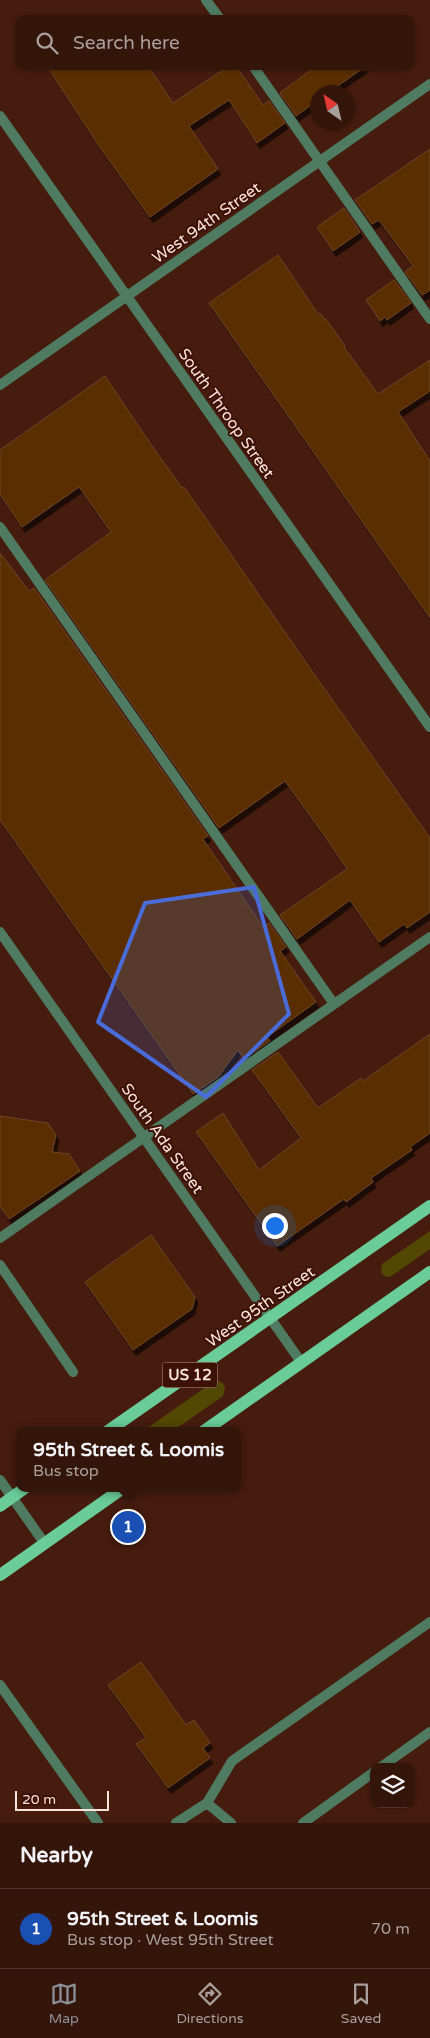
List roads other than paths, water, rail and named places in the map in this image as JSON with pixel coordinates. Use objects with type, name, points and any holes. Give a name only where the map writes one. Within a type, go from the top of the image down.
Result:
[{"type":"main road","name":"West 95th Street","points":[[114,1427],[430,1206]]},
{"type":"main road","points":[[210,1427],[430,1272]]},
{"type":"main road","points":[[0,1506],[19,1492]]},
{"type":"main road","points":[[0,1575],[117,1492]]},
{"type":"street","points":[[206,0],[217,15]]},
{"type":"street","points":[[256,70],[430,319]]},
{"type":"street","name":"West 94th Street","points":[[0,385],[430,84]]},
{"type":"street","name":"South Throop Street","points":[[0,116],[430,726]]},
{"type":"street","points":[[0,527],[334,1004]]},
{"type":"street","name":"South Ada Street","points":[[0,932],[301,1362]]},
{"type":"street","points":[[0,1238],[430,937]]},
{"type":"street","points":[[0,1265],[73,1372]]},
{"type":"street","points":[[0,1480],[45,1544]]},
{"type":"street","points":[[176,1823],[207,1803],[232,1761],[430,1622]]},
{"type":"street","points":[[0,1685],[98,1823]]},
{"type":"street","points":[[387,1763],[430,1732]]},
{"type":"street","points":[[303,1823],[370,1775]]},
{"type":"street","points":[[207,1803],[231,1823]]},
{"type":"place","name":"95th Street & Loomis","points":[[128,1527]]}]
